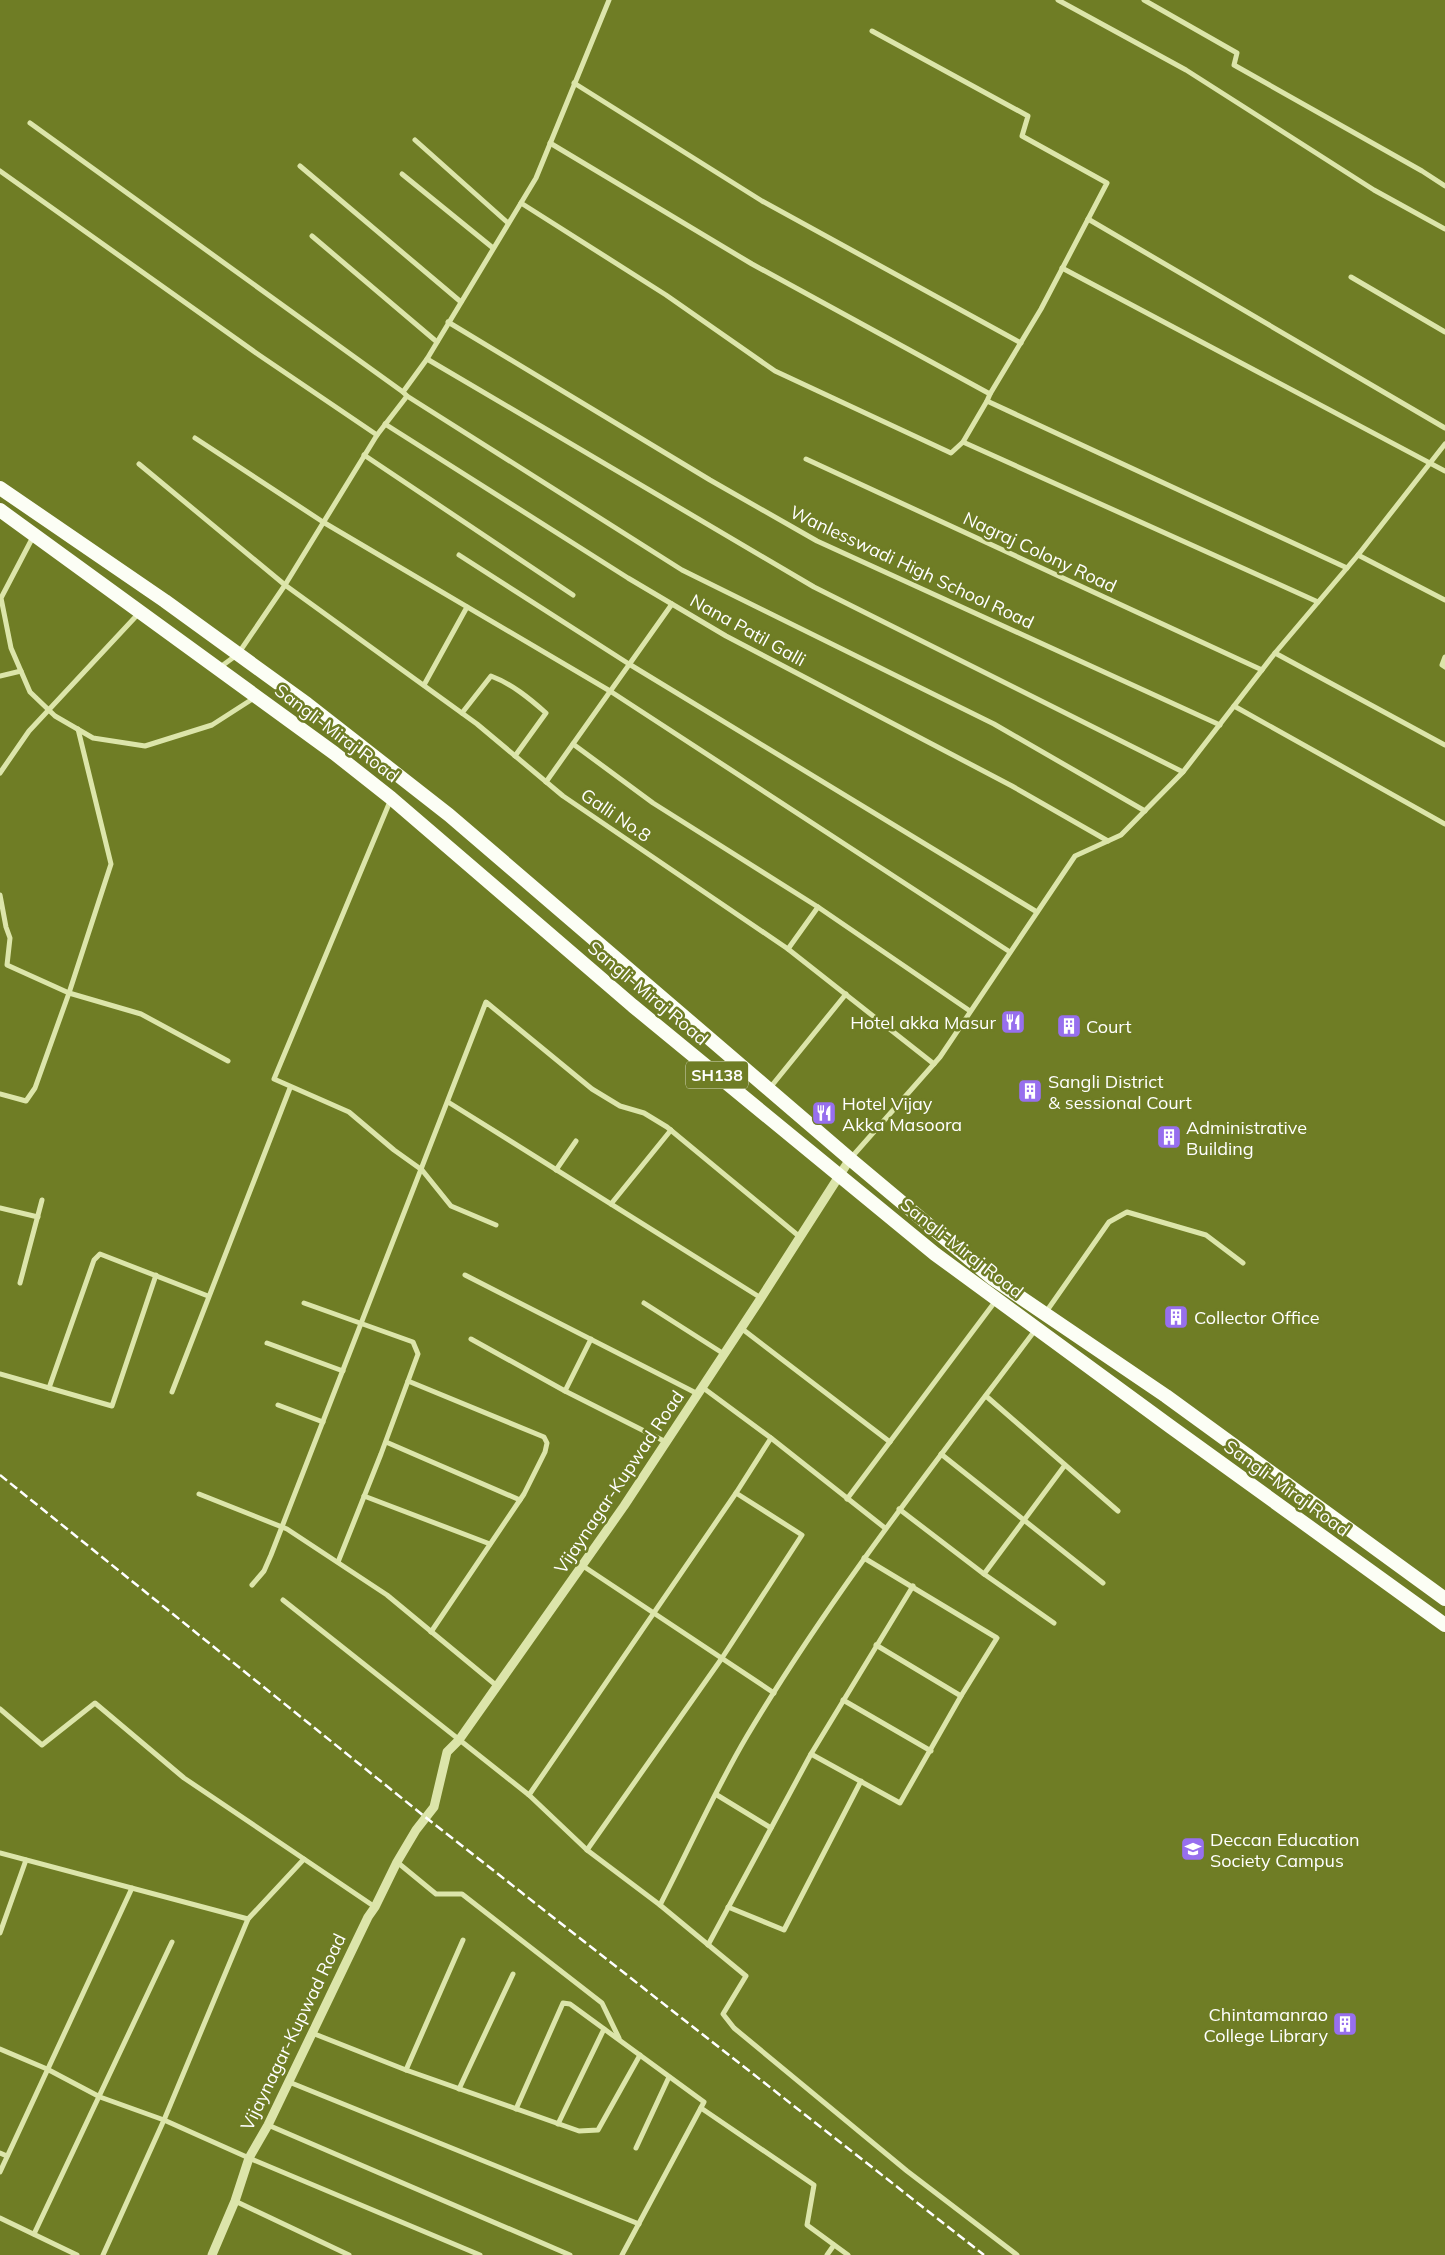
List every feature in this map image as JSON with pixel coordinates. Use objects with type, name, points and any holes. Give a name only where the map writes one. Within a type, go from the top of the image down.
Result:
[{"type":"highway","name":"Sangli-Miraj Road","points":[[0,488],[165,600],[307,704],[449,816],[992,1278],[1166,1396],[1445,1599]]},
{"type":"highway","name":"Sangli-Miraj Road","points":[[0,510],[218,668],[391,798],[633,1006],[935,1254],[1445,1625]]},
{"type":"street","points":[[218,668],[238,654],[285,586],[322,522],[427,359],[536,178],[609,0]]},
{"type":"street","points":[[1058,0],[1186,70],[1374,190],[1445,229]]},
{"type":"street","points":[[1144,0],[1237,54],[1234,65],[1422,170],[1445,186]]},
{"type":"street","points":[[521,203],[666,295],[775,370],[951,453],[963,442],[1021,343],[1107,183],[1022,136],[1028,116],[872,31]]},
{"type":"street","points":[[574,83],[762,201],[1021,343]]},
{"type":"street","points":[[30,123],[405,394],[682,570],[994,724],[1145,811]]},
{"type":"street","points":[[415,140],[508,224]]},
{"type":"street","points":[[550,143],[752,264],[990,394]]},
{"type":"street","points":[[300,166],[461,302]]},
{"type":"street","points":[[0,171],[259,355],[377,435]]},
{"type":"street","points":[[402,174],[493,248]]},
{"type":"street","points":[[1088,219],[1445,428]]},
{"type":"street","points":[[312,236],[437,342]]},
{"type":"street","points":[[1062,268],[1445,471]]},
{"type":"street","points":[[1351,277],[1445,332]]},
{"type":"street","name":"Wanlesswadi High School Road","points":[[448,322],[710,480],[817,541],[1220,725]]},
{"type":"street","points":[[427,359],[814,587],[1184,772]]},
{"type":"street","points":[[987,401],[1347,568]]},
{"type":"street","name":"Nana Patil Galli","points":[[385,424],[726,636],[1012,786],[1108,841]]},
{"type":"street","points":[[195,438],[322,522],[610,691],[1010,952]]},
{"type":"street","points":[[963,442],[1318,602]]},
{"type":"street","points":[[850,1159],[934,1064],[1075,856],[1121,836],[1184,772],[1275,653],[1358,555],[1445,444]]},
{"type":"street","points":[[364,455],[573,594]]},
{"type":"street","name":"Nagraj Colony Road","points":[[806,459],[1262,670]]},
{"type":"street","name":"Galli No.8","points":[[139,464],[285,586],[462,713],[563,796],[788,949],[934,1064]]},
{"type":"street","points":[[34,535],[1,598],[11,648],[30,692],[55,716],[93,738],[145,746],[212,725],[256,696]]},
{"type":"street","points":[[459,555],[629,664],[1037,912]]},
{"type":"street","points":[[1358,555],[1445,600]]},
{"type":"street","points":[[546,782],[672,604]]},
{"type":"street","points":[[424,686],[467,607]]},
{"type":"street","points":[[0,773],[29,731],[141,612]]},
{"type":"street","points":[[1275,653],[1445,745]]},
{"type":"street","points":[[1445,657],[1442,665],[1445,667]]},
{"type":"street","points":[[0,676],[21,671]]},
{"type":"street","points":[[462,713],[491,676],[504,681],[530,699],[546,712],[515,756]]},
{"type":"street","points":[[1234,706],[1445,824]]},
{"type":"street","points":[[0,1094],[26,1101],[35,1088],[110,864],[78,729]]},
{"type":"street","points":[[573,744],[653,803],[818,907],[970,1011]]},
{"type":"street","points":[[391,798],[274,1079],[290,1088],[349,1112],[394,1150],[422,1170],[451,1206],[496,1225]]},
{"type":"street","points":[[0,895],[10,938],[7,965],[68,993],[141,1014],[228,1062]]},
{"type":"street","points":[[788,949],[818,907]]},
{"type":"street","points":[[769,1089],[846,994]]},
{"type":"street","points":[[252,1585],[264,1571],[282,1527],[486,1002],[592,1089],[620,1106],[644,1113],[671,1130],[800,1237]]},
{"type":"street","points":[[172,1392],[290,1088]]},
{"type":"street","points":[[448,1102],[761,1298]]},
{"type":"street","points":[[611,1204],[671,1130]]},
{"type":"street","points":[[556,1170],[576,1141]]},
{"type":"street","name":"Vijaynagar-Kupwad Road","points":[[214,2254],[235,2201],[249,2158],[268,2125],[368,1916],[375,1907],[397,1862],[416,1830],[434,1806],[447,1752],[459,1740],[583,1566],[761,1298],[850,1159]]},
{"type":"street","points":[[20,1283],[42,1200]]},
{"type":"street","points":[[0,1208],[38,1217]]},
{"type":"street","points":[[1045,1314],[1109,1222],[1127,1212],[1206,1235],[1243,1263]]},
{"type":"street","points":[[49,1388],[94,1260],[100,1254],[208,1296]]},
{"type":"street","points":[[0,1374],[112,1406],[156,1275]]},
{"type":"street","points":[[465,1275],[591,1339],[700,1390],[771,1438],[885,1528]]},
{"type":"street","points":[[847,1499],[997,1299]]},
{"type":"street","points":[[304,1303],[413,1342],[418,1354],[386,1442],[338,1562]]},
{"type":"street","points":[[644,1303],[724,1354]]},
{"type":"street","points":[[741,1328],[890,1442]]},
{"type":"street","points":[[660,1905],[746,1738],[774,1693],[885,1528],[1037,1329]]},
{"type":"street","points":[[470,1339],[565,1391],[666,1442]]},
{"type":"street","points":[[565,1391],[591,1339]]},
{"type":"street","points":[[267,1343],[343,1371]]},
{"type":"street","points":[[408,1381],[544,1437],[547,1443],[545,1452],[520,1500],[432,1632]]},
{"type":"street","points":[[986,1396],[1118,1511]]},
{"type":"street","points":[[278,1405],[323,1422]]},
{"type":"street","points":[[528,1795],[736,1493],[771,1438]]},
{"type":"street","points":[[386,1442],[520,1500]]},
{"type":"street","points":[[941,1454],[1103,1583]]},
{"type":"street","points":[[984,1574],[1065,1465]]},
{"type":"street","points":[[588,1850],[722,1658],[802,1535],[736,1493]]},
{"type":"street","points":[[199,1494],[282,1527],[338,1562],[387,1595],[497,1686]]},
{"type":"street","points":[[364,1496],[490,1544]]},
{"type":"street","points":[[899,1509],[984,1574],[1054,1623]]},
{"type":"street","points":[[811,1754],[900,1803],[961,1696],[997,1638],[864,1558]]},
{"type":"street","points":[[583,1566],[774,1693]]},
{"type":"street","points":[[708,1945],[811,1754],[913,1586]]},
{"type":"street","points":[[284,1600],[528,1795],[588,1850],[660,1905],[746,1976],[723,2014],[734,2028],[907,2171],[1017,2255]]},
{"type":"street","points":[[876,1645],[961,1696]]},
{"type":"street","points":[[843,1700],[931,1751]]},
{"type":"street","points":[[0,1709],[42,1746],[95,1703],[184,1778],[375,1907]]},
{"type":"street","points":[[728,1907],[784,1930],[861,1781]]},
{"type":"street","points":[[717,1795],[771,1828]]},
{"type":"street","points":[[0,1853],[248,1919]]},
{"type":"street","points":[[103,2255],[164,2120],[248,1919],[304,1859]]},
{"type":"street","points":[[0,1933],[2,1921],[26,1860]]},
{"type":"street","points":[[397,1862],[436,1894],[462,1894],[602,2003],[620,2041]]},
{"type":"street","points":[[0,2172],[46,2069],[132,1888]]},
{"type":"street","points":[[406,2070],[464,1940]]},
{"type":"street","points":[[34,2234],[172,1942]]},
{"type":"street","points":[[459,2089],[513,1974]]},
{"type":"street","points":[[516,2109],[563,2003],[570,2004],[704,2102],[622,2255]]},
{"type":"street","points":[[558,2124],[604,2029]]},
{"type":"street","points":[[311,2033],[406,2070],[579,2131],[598,2130],[640,2055]]},
{"type":"street","points":[[0,2049],[46,2069],[100,2097],[164,2120],[249,2158],[480,2255]]},
{"type":"street","points":[[636,2148],[669,2077]]},
{"type":"street","points":[[289,2082],[639,2224]]},
{"type":"street","points":[[701,2108],[814,2185],[807,2225],[848,2255]]},
{"type":"street","points":[[268,2125],[570,2255]]},
{"type":"street","points":[[0,2153],[7,2156]]},
{"type":"street","points":[[235,2201],[350,2255]]},
{"type":"street","points":[[0,2218],[77,2255]]},
{"type":"street","points":[[827,2255],[834,2245]]},
{"type":"railway","points":[[0,1475],[424,1816],[984,2255]]},
{"type":"place","name":"Hotel akka Masur","points":[[1013,1022]]},
{"type":"place","name":"Court","points":[[1069,1026]]},
{"type":"place","name":"Sangli District & sessional Court","points":[[1030,1091]]},
{"type":"place","name":"Hotel Vijay Akka Masoora","points":[[824,1113]]},
{"type":"place","name":"Administrative Building","points":[[1169,1137]]},
{"type":"place","name":"Collector Office","points":[[1176,1317]]},
{"type":"place","name":"Deccan Education Society Campus","points":[[1193,1849]]},
{"type":"place","name":"Chintamanrao College Library","points":[[1345,2024]]}]
